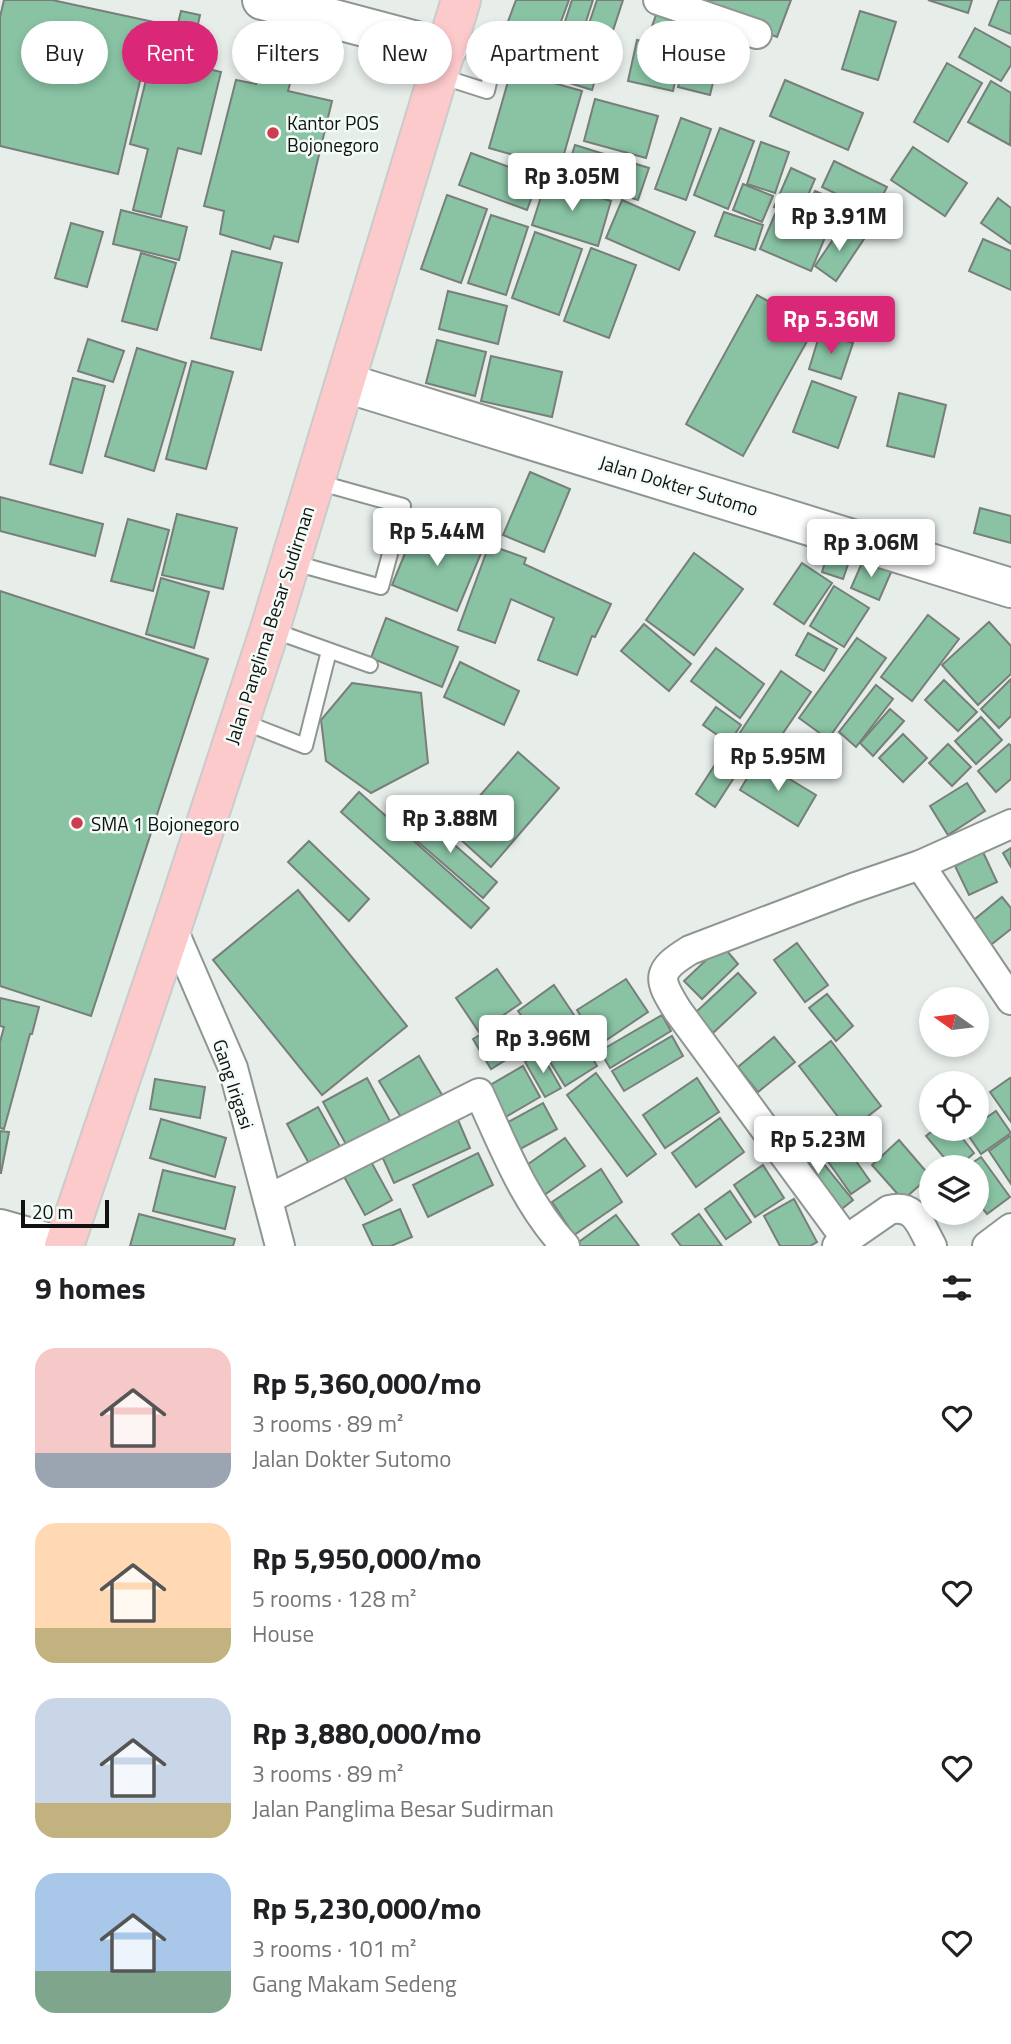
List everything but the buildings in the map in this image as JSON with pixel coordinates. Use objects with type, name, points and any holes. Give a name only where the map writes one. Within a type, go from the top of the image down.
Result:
[{"type":"main road","points":[[262,0],[358,33]]},
{"type":"main road","name":"Jalan Panglima Besar Sudirman","points":[[452,31],[461,0]]},
{"type":"main road","name":"Jalan Panglima Besar Sudirman","points":[[62,1246],[172,927],[270,629],[436,84]]},
{"type":"main road","name":"Jalan Dokter Sutomo","points":[[346,383],[1011,588]]},
{"type":"main road","points":[[0,1229],[62,1246]]},
{"type":"street","points":[[658,0],[757,34]]},
{"type":"street","points":[[932,1246],[914,1214],[907,1209],[898,1208],[889,1210],[841,1243],[678,1011],[668,996],[663,977],[665,969],[674,960],[690,950],[920,865],[1011,824]]},
{"type":"street","points":[[920,865],[1011,1000]]},
{"type":"street","name":"Gang Irigasi","points":[[172,927],[233,1068],[280,1246]]},
{"type":"street","points":[[268,1199],[479,1093],[539,1215],[565,1246]]},
{"type":"street","points":[[987,1246],[1011,1228]]},
{"type":"lane","points":[[476,84],[487,91],[489,84]]},
{"type":"lane","points":[[291,561],[381,587],[403,506],[316,481]]},
{"type":"lane","points":[[270,629],[370,665]]},
{"type":"lane","points":[[239,720],[304,746],[329,651]]},
{"type":"place","name":"Kantor POS Bojonegoro","points":[[273,133]]},
{"type":"place","name":"SMA 1 Bojonegoro","points":[[77,823]]}]
